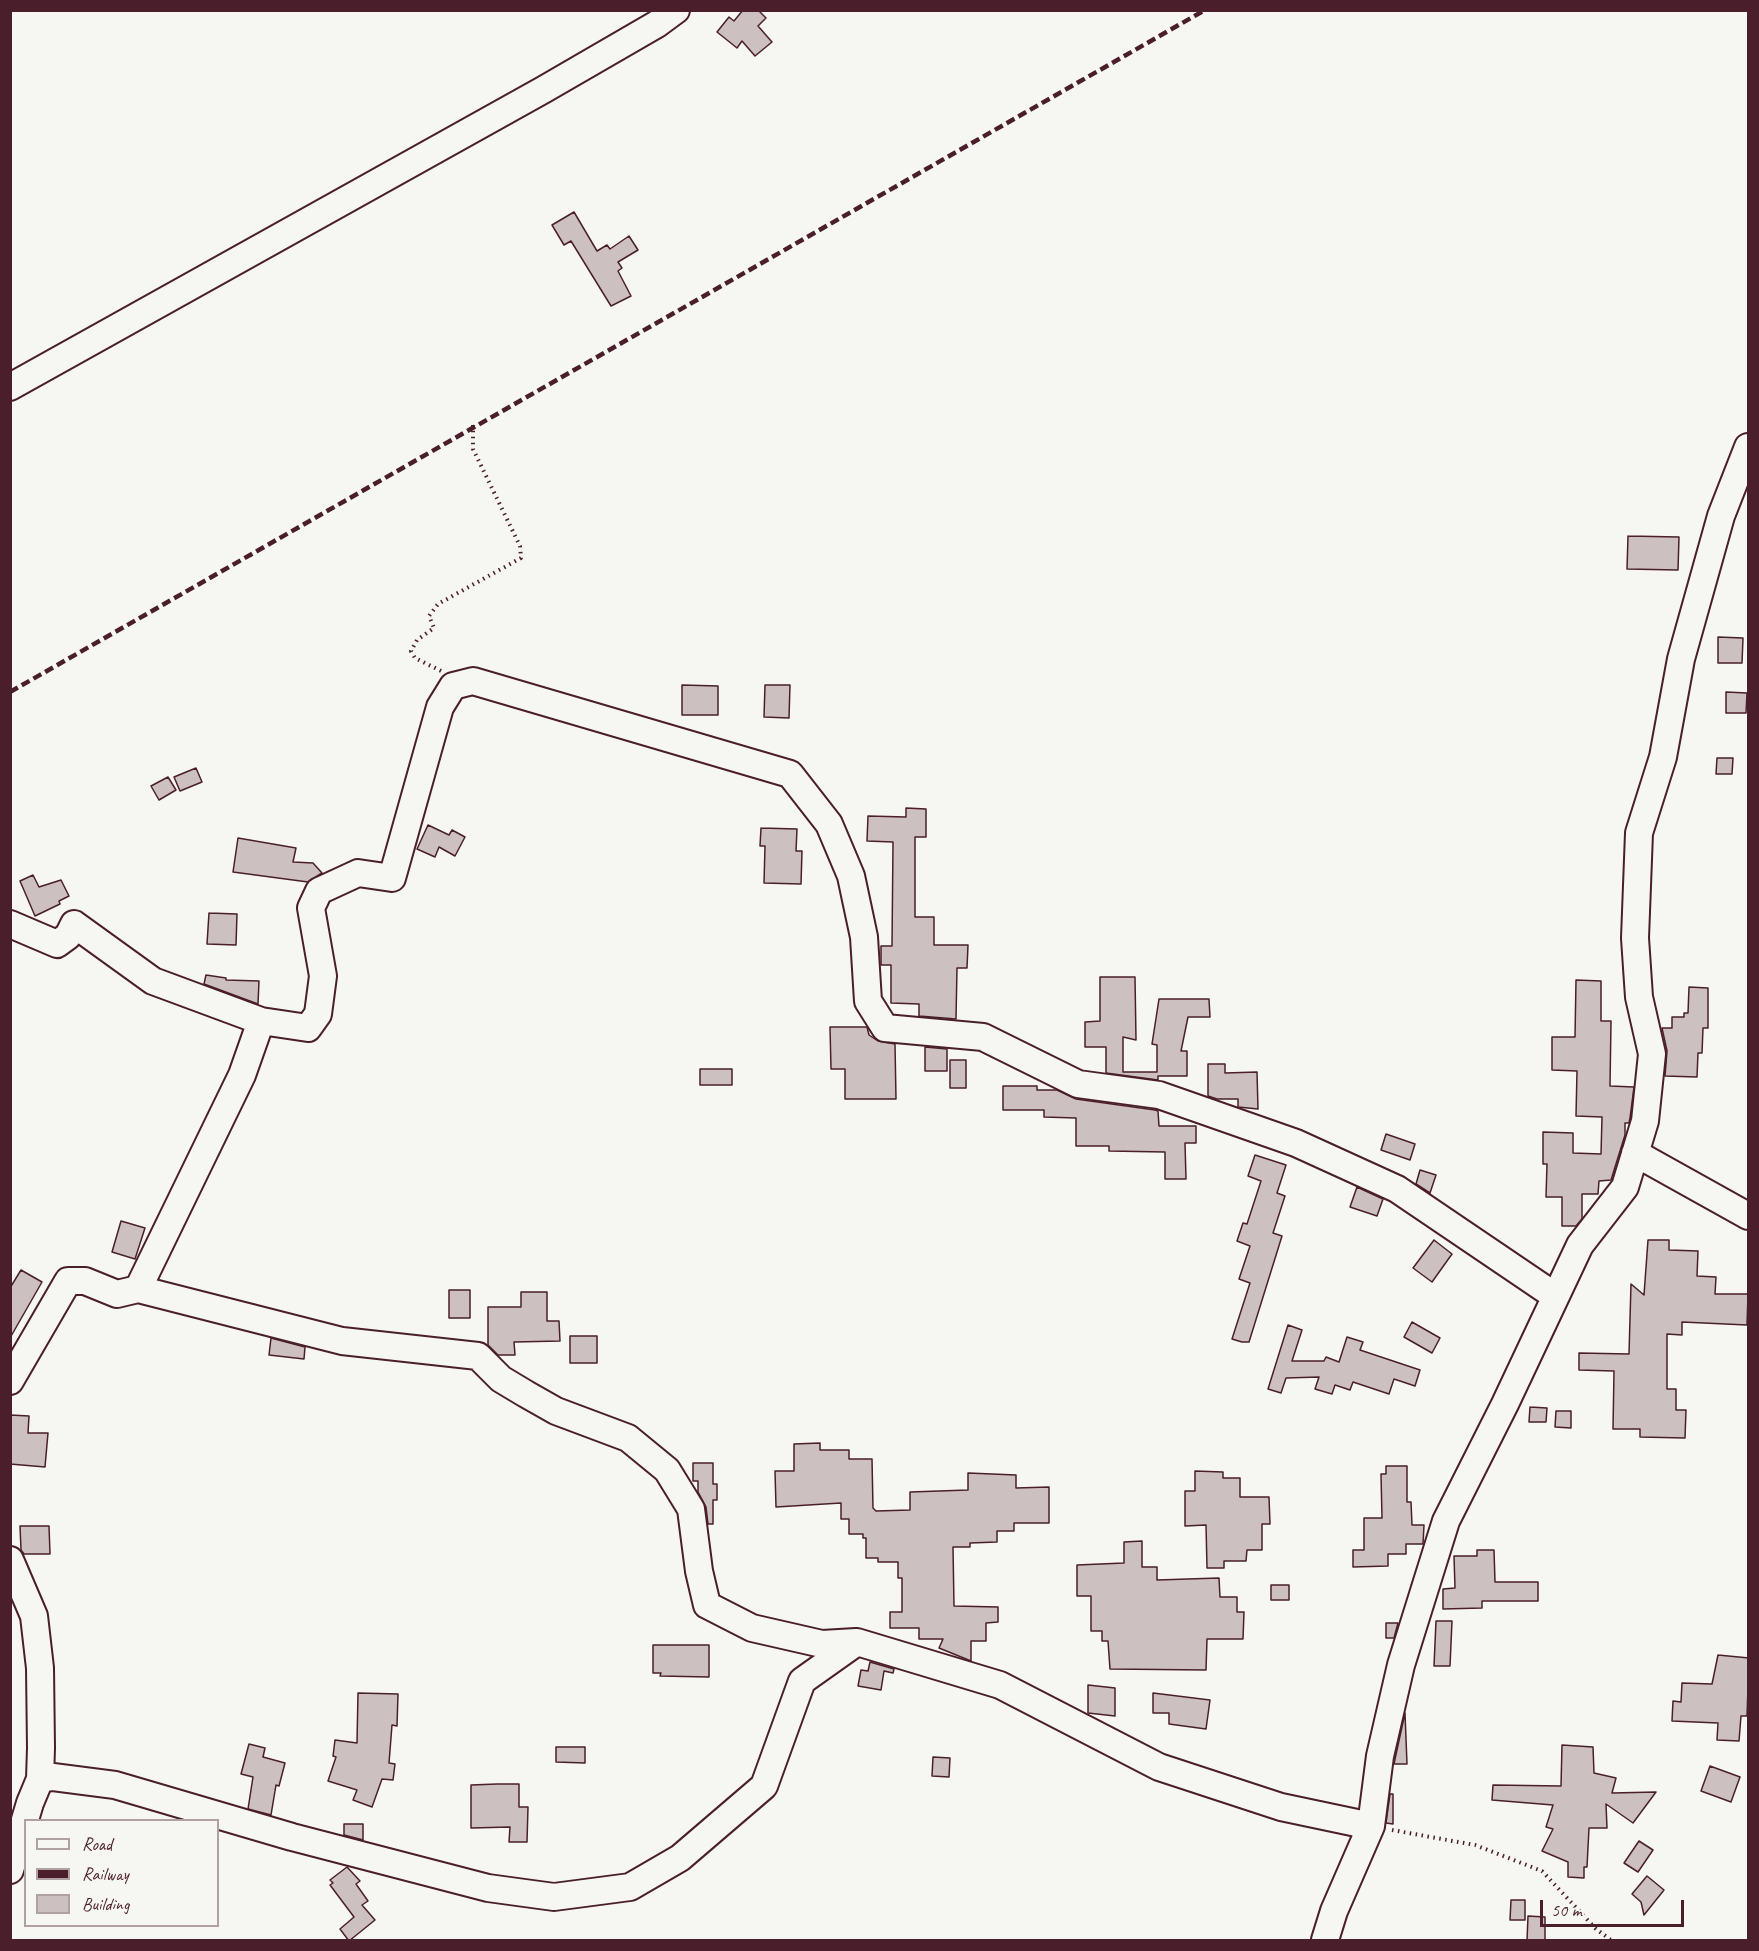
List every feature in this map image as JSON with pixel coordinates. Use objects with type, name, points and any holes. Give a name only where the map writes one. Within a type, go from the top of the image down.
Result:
[{"type":"street","points":[[10,387],[543,90],[657,24],[676,10]]},
{"type":"street","points":[[1325,1941],[1334,1911],[1371,1826],[1380,1756],[1401,1665],[1446,1521],[1505,1404],[1580,1245],[1625,1187],[1645,1120],[1652,1054],[1639,997],[1635,938],[1639,833],[1663,757],[1682,659],[1718,527],[1749,447]]},
{"type":"street","points":[[10,924],[57,944],[68,936],[74,924],[153,981],[261,1021],[308,1028],[318,1014],[322,976],[311,908],[319,891],[358,873],[392,878],[440,707],[453,686],[473,681],[790,774],[829,824],[851,876],[864,937],[868,1001],[885,1028],[983,1037],[1078,1084],[1159,1095],[1296,1143],[1397,1189],[1555,1296]]},
{"type":"street","points":[[138,1289],[242,1075],[261,1021]]},
{"type":"street","points":[[1635,1153],[1749,1216]]},
{"type":"street","points":[[10,1381],[68,1281],[85,1281],[117,1294],[138,1289],[342,1341],[478,1356],[501,1379],[556,1411],[628,1438],[667,1470],[691,1509],[699,1571],[707,1605],[752,1628],[822,1644],[857,1642],[1000,1685],[1159,1767],[1281,1807],[1371,1826]]},
{"type":"street","points":[[10,1560],[34,1616],[40,1668],[40,1779],[25,1819]]},
{"type":"street","points":[[40,1779],[53,1777],[115,1785],[292,1837],[488,1888],[554,1897],[630,1887],[680,1858],[764,1786],[802,1681],[857,1642]]},
{"type":"street","points":[[10,1870],[24,1823]]},
{"type":"path","points":[[453,686],[440,670],[415,658],[411,651],[417,640],[434,628],[429,615],[438,604],[521,558],[520,546],[472,449],[473,425]]},
{"type":"path","points":[[1371,1826],[1475,1845],[1542,1871],[1596,1929],[1611,1941]]},
{"type":"building","points":[[743,10],[758,10],[766,18],[758,26],[772,42],[755,56],[742,41],[737,48],[717,32],[729,17],[734,21]]},
{"type":"building","points":[[574,212],[597,251],[607,245],[610,249],[629,236],[638,250],[618,262],[622,268],[618,271],[631,296],[611,306],[571,241],[564,245],[552,225]]},
{"type":"building","points":[[1628,536],[1679,537],[1678,570],[1627,569]]},
{"type":"building","points":[[1718,637],[1743,638],[1742,663],[1718,663]]},
{"type":"building","points":[[682,685],[718,686],[718,715],[682,715]]},
{"type":"building","points":[[765,685],[790,685],[789,718],[764,717]]},
{"type":"building","points":[[1726,692],[1747,693],[1746,713],[1726,713]]},
{"type":"building","points":[[1717,758],[1733,758],[1732,774],[1716,774]]},
{"type":"building","points":[[196,768],[202,782],[180,791],[174,777]]},
{"type":"building","points":[[168,777],[176,790],[159,800],[151,786]]},
{"type":"building","points":[[906,808],[926,809],[926,837],[915,837],[915,917],[934,917],[934,945],[968,945],[967,968],[957,968],[956,1019],[919,1016],[919,1004],[891,1003],[891,965],[881,965],[881,946],[892,946],[893,842],[867,841],[868,816],[906,817]]},
{"type":"building","points":[[428,825],[449,835],[452,830],[465,837],[455,856],[439,847],[435,857],[417,849]]},
{"type":"building","points":[[761,828],[797,829],[796,851],[802,851],[801,884],[764,883],[765,846],[760,846]]},
{"type":"building","points":[[238,838],[296,848],[293,862],[313,863],[322,873],[308,882],[233,872]]},
{"type":"building","points":[[33,875],[39,887],[61,880],[69,896],[59,901],[60,904],[35,916],[20,881]]},
{"type":"building","points":[[209,913],[237,914],[236,945],[207,944]]},
{"type":"building","points":[[206,975],[226,978],[226,980],[259,981],[258,1004],[204,984]]},
{"type":"building","points":[[1100,977],[1135,977],[1136,1040],[1123,1037],[1123,1072],[1157,1072],[1157,1045],[1152,1044],[1159,999],[1209,999],[1210,1017],[1188,1017],[1181,1051],[1187,1051],[1187,1076],[1158,1076],[1158,1080],[1106,1073],[1106,1047],[1085,1047],[1085,1022],[1100,1021]]},
{"type":"building","points":[[1576,980],[1601,981],[1601,1021],[1611,1021],[1610,1086],[1634,1087],[1629,1123],[1625,1123],[1625,1135],[1611,1180],[1599,1181],[1598,1194],[1582,1194],[1582,1219],[1576,1226],[1562,1226],[1562,1197],[1546,1197],[1547,1164],[1543,1164],[1543,1132],[1573,1133],[1573,1153],[1601,1154],[1602,1117],[1576,1116],[1577,1071],[1552,1070],[1552,1037],[1575,1037]]},
{"type":"building","points":[[1689,987],[1708,988],[1708,1028],[1703,1028],[1702,1053],[1698,1053],[1697,1077],[1665,1076],[1667,1051],[1662,1028],[1672,1028],[1672,1017],[1684,1017],[1684,1013],[1688,1013]]},
{"type":"building","points":[[830,1027],[867,1027],[869,1035],[878,1041],[895,1044],[896,1099],[845,1099],[845,1069],[831,1069]]},
{"type":"building","points":[[925,1047],[947,1049],[947,1071],[925,1071]]},
{"type":"building","points":[[950,1060],[966,1060],[966,1088],[950,1088]]},
{"type":"building","points":[[1208,1064],[1225,1064],[1225,1073],[1257,1072],[1258,1109],[1238,1107],[1238,1099],[1217,1099],[1208,1096]]},
{"type":"building","points":[[700,1069],[732,1069],[732,1085],[700,1085]]},
{"type":"building","points":[[1003,1086],[1037,1086],[1037,1090],[1057,1090],[1076,1099],[1155,1110],[1158,1111],[1159,1126],[1196,1126],[1196,1143],[1185,1143],[1186,1179],[1165,1179],[1165,1152],[1109,1151],[1109,1146],[1076,1146],[1076,1118],[1044,1117],[1044,1110],[1003,1110]]},
{"type":"building","points":[[1386,1134],[1415,1144],[1410,1160],[1381,1150]]},
{"type":"building","points":[[1255,1155],[1286,1165],[1277,1193],[1285,1196],[1273,1233],[1282,1236],[1249,1342],[1242,1342],[1232,1339],[1250,1283],[1239,1279],[1250,1246],[1237,1241],[1243,1223],[1247,1224],[1261,1181],[1248,1176]]},
{"type":"building","points":[[1420,1170],[1436,1175],[1430,1193],[1416,1184]]},
{"type":"building","points":[[1357,1187],[1383,1199],[1377,1216],[1350,1207]]},
{"type":"building","points":[[121,1221],[145,1228],[135,1259],[112,1252]]},
{"type":"building","points":[[1434,1240],[1452,1254],[1432,1282],[1413,1268]]},
{"type":"building","points":[[1648,1240],[1669,1240],[1669,1250],[1698,1251],[1697,1276],[1716,1277],[1715,1294],[1748,1294],[1747,1325],[1682,1322],[1682,1335],[1667,1334],[1667,1389],[1676,1389],[1676,1410],[1686,1410],[1685,1438],[1640,1437],[1640,1429],[1613,1429],[1614,1371],[1579,1370],[1579,1353],[1629,1354],[1631,1284],[1644,1295]]},
{"type":"building","points":[[21,1270],[42,1282],[10,1338],[10,1288]]},
{"type":"building","points":[[449,1290],[470,1290],[470,1318],[449,1318]]},
{"type":"building","points":[[521,1292],[547,1292],[547,1321],[559,1321],[560,1341],[514,1342],[515,1355],[498,1355],[488,1345],[488,1307],[521,1307]]},
{"type":"building","points":[[1412,1322],[1440,1338],[1432,1353],[1404,1337]]},
{"type":"building","points":[[1288,1325],[1302,1330],[1292,1361],[1324,1361],[1326,1357],[1339,1362],[1347,1337],[1363,1342],[1360,1350],[1420,1370],[1415,1386],[1394,1379],[1389,1394],[1353,1382],[1350,1390],[1335,1385],[1332,1394],[1315,1389],[1319,1377],[1286,1378],[1281,1393],[1268,1389]]},
{"type":"building","points":[[570,1336],[597,1336],[597,1363],[570,1363]]},
{"type":"building","points":[[271,1338],[305,1347],[304,1359],[269,1355]]},
{"type":"building","points":[[1530,1407],[1547,1408],[1546,1422],[1529,1422]]},
{"type":"building","points":[[1556,1411],[1571,1411],[1571,1428],[1555,1427]]},
{"type":"building","points":[[10,1415],[29,1416],[28,1433],[48,1433],[45,1467],[10,1464]]},
{"type":"building","points":[[820,1443],[820,1450],[849,1450],[849,1459],[872,1459],[873,1508],[876,1511],[910,1510],[910,1492],[968,1490],[968,1473],[1016,1475],[1016,1488],[1049,1487],[1049,1523],[1014,1523],[1014,1531],[997,1531],[997,1542],[970,1543],[970,1547],[953,1547],[954,1606],[998,1607],[998,1622],[986,1623],[986,1641],[971,1641],[971,1661],[939,1648],[943,1639],[919,1639],[919,1628],[890,1628],[890,1612],[902,1612],[902,1578],[898,1578],[898,1562],[878,1562],[878,1558],[866,1558],[866,1538],[863,1538],[863,1534],[849,1534],[849,1519],[841,1519],[841,1503],[776,1507],[775,1471],[794,1471],[794,1444]]},
{"type":"building","points":[[693,1463],[713,1463],[713,1484],[717,1484],[717,1500],[713,1500],[713,1524],[708,1524],[706,1507],[698,1492],[698,1481],[693,1481]]},
{"type":"building","points":[[1386,1466],[1407,1466],[1407,1502],[1411,1502],[1412,1525],[1424,1525],[1423,1544],[1406,1544],[1406,1554],[1388,1554],[1388,1566],[1353,1567],[1353,1550],[1364,1550],[1364,1518],[1382,1518],[1381,1474],[1386,1474]]},
{"type":"building","points":[[1195,1471],[1223,1472],[1223,1478],[1240,1478],[1240,1497],[1269,1497],[1270,1524],[1262,1524],[1262,1550],[1247,1550],[1246,1561],[1224,1561],[1224,1568],[1207,1568],[1206,1525],[1185,1526],[1185,1491],[1195,1491]]},
{"type":"building","points":[[20,1526],[49,1526],[50,1554],[24,1554],[21,1550]]},
{"type":"building","points":[[1142,1541],[1142,1567],[1157,1567],[1157,1580],[1219,1578],[1220,1597],[1237,1597],[1237,1612],[1244,1612],[1243,1639],[1207,1639],[1206,1670],[1110,1669],[1108,1641],[1102,1641],[1102,1631],[1091,1631],[1091,1596],[1077,1596],[1077,1565],[1124,1563],[1124,1542]]},
{"type":"building","points":[[1477,1550],[1494,1550],[1495,1582],[1538,1582],[1538,1601],[1482,1601],[1482,1608],[1443,1609],[1443,1589],[1455,1588],[1454,1556],[1477,1556]]},
{"type":"building","points":[[1271,1585],[1289,1585],[1289,1600],[1271,1600]]},
{"type":"building","points":[[1436,1621],[1452,1621],[1450,1666],[1434,1666]]},
{"type":"building","points":[[1386,1623],[1398,1623],[1394,1638],[1386,1638]]},
{"type":"building","points":[[653,1645],[709,1645],[709,1677],[660,1676],[661,1673],[653,1673]]},
{"type":"building","points":[[1718,1655],[1749,1658],[1747,1716],[1741,1716],[1739,1741],[1717,1740],[1718,1723],[1672,1721],[1673,1701],[1681,1702],[1682,1683],[1712,1684]]},
{"type":"building","points":[[870,1662],[894,1669],[893,1673],[884,1671],[881,1690],[858,1686],[861,1670],[868,1671]]},
{"type":"building","points":[[1088,1685],[1115,1688],[1115,1716],[1088,1713]]},
{"type":"building","points":[[358,1693],[398,1694],[397,1726],[392,1725],[389,1763],[395,1764],[393,1780],[382,1779],[372,1807],[353,1800],[357,1790],[328,1781],[336,1757],[333,1756],[335,1740],[357,1743]]},
{"type":"building","points":[[1153,1693],[1210,1700],[1206,1729],[1169,1724],[1169,1713],[1153,1713]]},
{"type":"building","points":[[1405,1713],[1407,1764],[1394,1764],[1395,1759]]},
{"type":"building","points":[[249,1744],[265,1748],[263,1757],[285,1763],[279,1786],[276,1785],[271,1815],[248,1809],[253,1777],[241,1774]]},
{"type":"building","points":[[1562,1745],[1593,1747],[1594,1773],[1616,1778],[1612,1793],[1656,1792],[1633,1823],[1606,1804],[1607,1828],[1589,1828],[1587,1867],[1584,1867],[1584,1878],[1568,1877],[1568,1862],[1542,1851],[1553,1829],[1546,1827],[1553,1805],[1492,1800],[1493,1785],[1561,1786]]},
{"type":"building","points":[[556,1747],[585,1747],[585,1763],[556,1762]]},
{"type":"building","points":[[933,1757],[950,1758],[949,1777],[932,1776]]},
{"type":"building","points":[[1710,1766],[1740,1777],[1731,1802],[1701,1791]]},
{"type":"building","points":[[519,1784],[519,1807],[528,1807],[527,1842],[509,1842],[510,1827],[471,1828],[471,1785]]},
{"type":"building","points":[[1390,1794],[1393,1794],[1393,1824],[1386,1823]]},
{"type":"building","points":[[344,1824],[363,1824],[363,1840],[344,1835]]},
{"type":"building","points":[[1639,1841],[1653,1850],[1638,1872],[1624,1863]]},
{"type":"building","points":[[347,1867],[360,1881],[356,1884],[368,1901],[362,1905],[375,1920],[349,1941],[340,1929],[354,1917],[330,1885],[333,1883],[330,1880]]},
{"type":"building","points":[[1647,1876],[1664,1890],[1644,1915],[1641,1902],[1632,1894]]},
{"type":"building","points":[[1511,1900],[1525,1900],[1525,1920],[1510,1920]]},
{"type":"building","points":[[1528,1916],[1545,1917],[1545,1941],[1527,1941]]},
{"type":"railway","points":[[10,692],[1205,10]]}]
